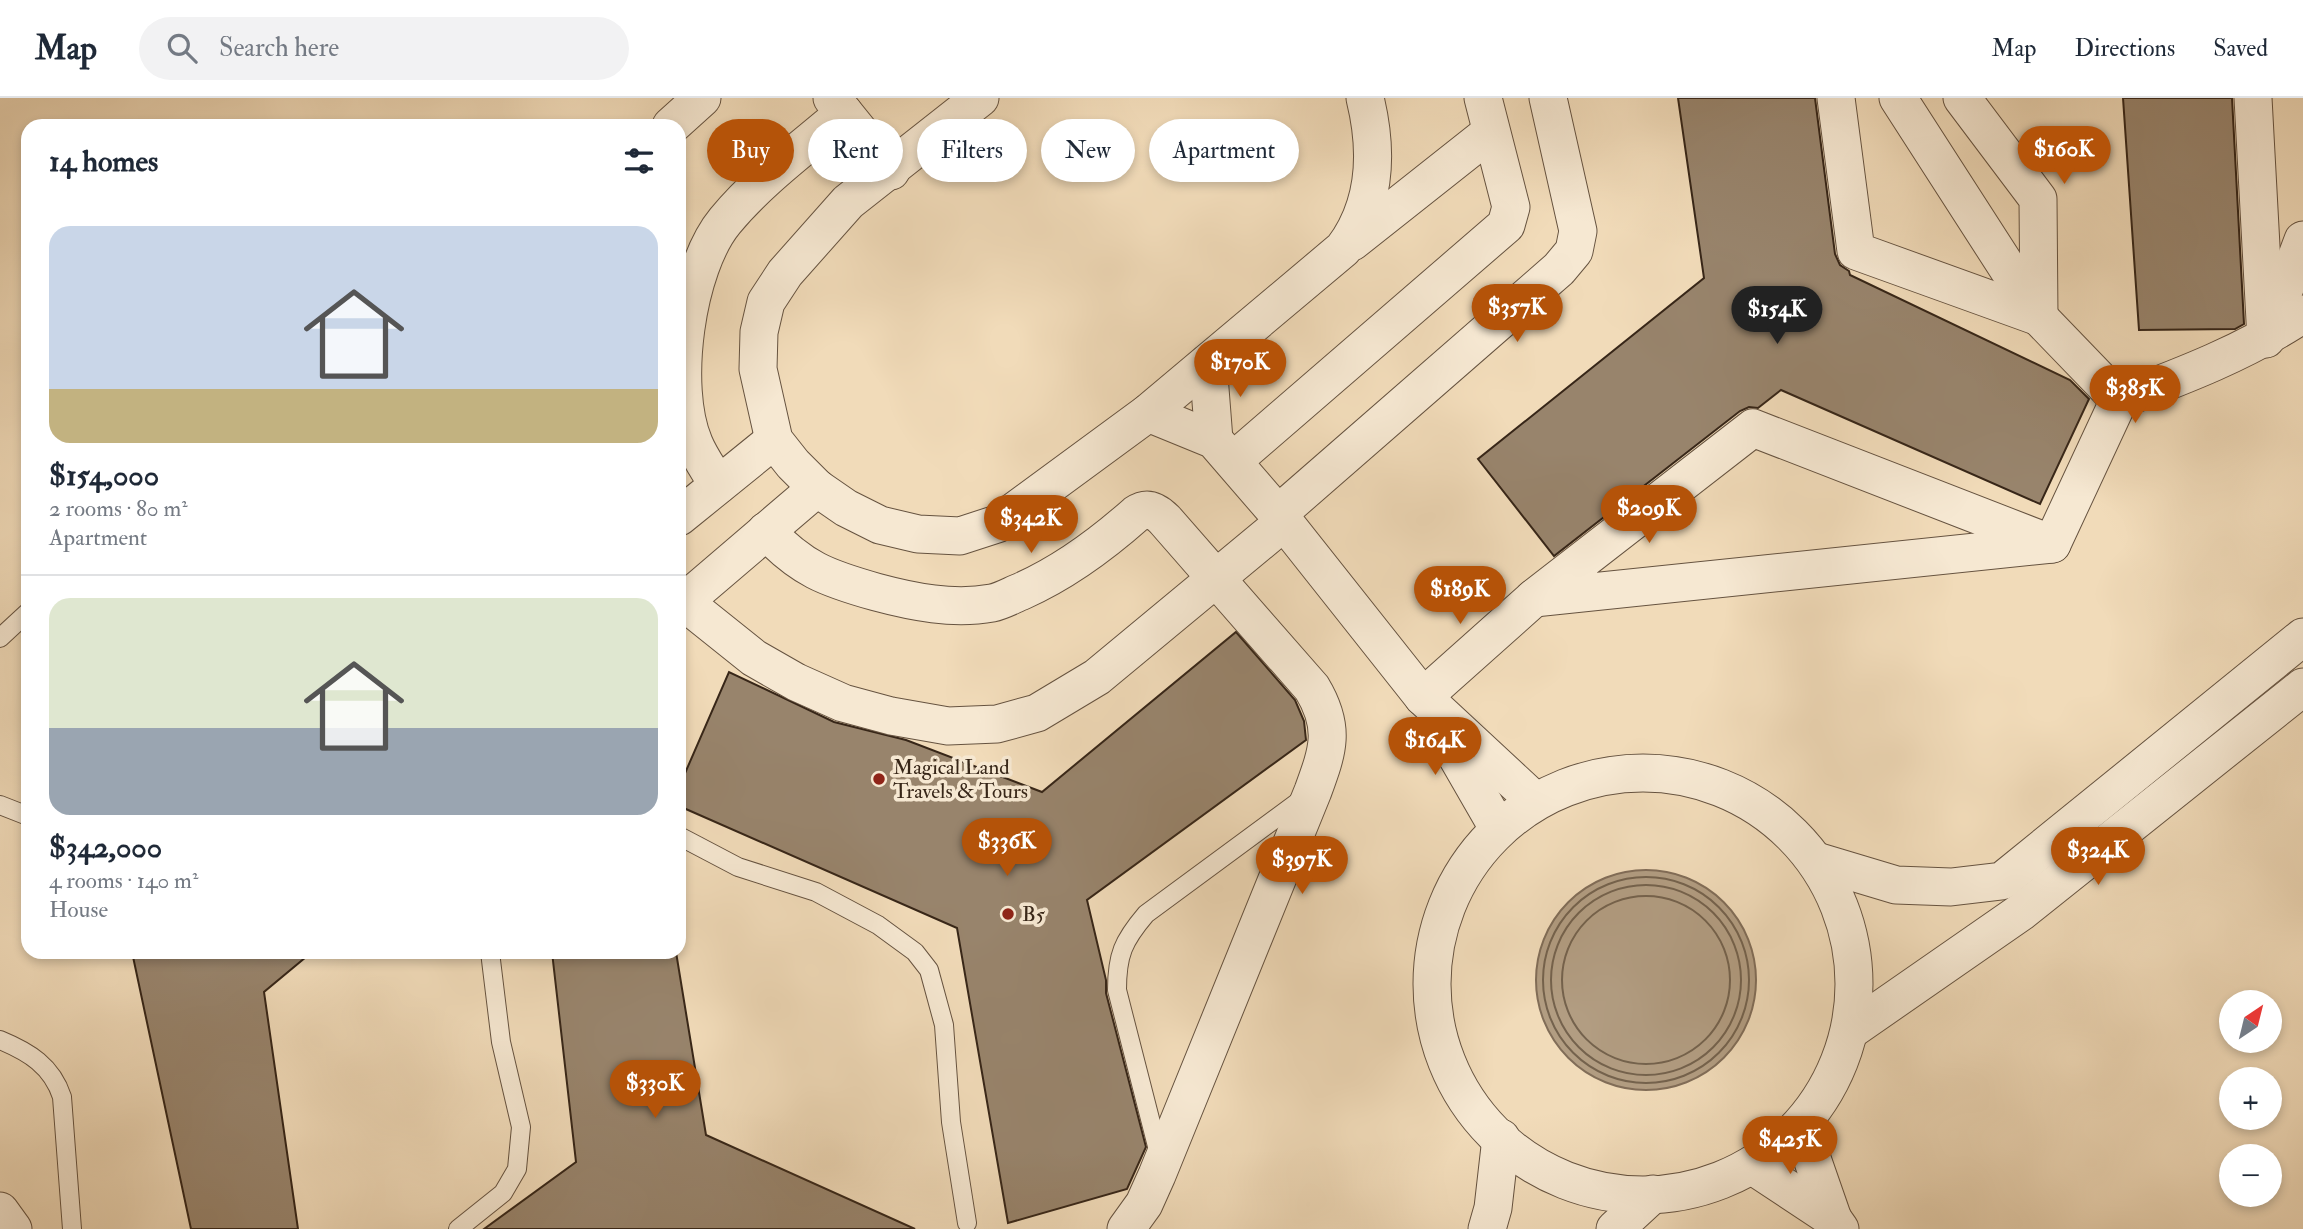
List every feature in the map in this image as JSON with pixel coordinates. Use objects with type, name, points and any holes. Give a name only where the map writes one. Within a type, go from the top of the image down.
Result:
[{"type":"street","points":[[679,119],[702,98]]},
{"type":"street","points":[[903,161],[980,98]]},
{"type":"street","points":[[1343,249],[1356,232],[1371,188],[1374,162],[1373,129],[1365,98]]},
{"type":"street","points":[[686,607],[754,658],[796,682],[843,702],[891,716],[948,726],[997,724],[1037,713],[1097,677],[1217,579],[1281,518],[1559,269],[1574,251],[1578,231],[1548,98]]},
{"type":"street","points":[[1836,98],[1856,251],[2039,317]]},
{"type":"street","points":[[1898,98],[2039,317],[2119,401]]},
{"type":"street","points":[[1962,98],[2038,199],[2039,317]]},
{"type":"street","points":[[2253,98],[2266,339]]},
{"type":"street","points":[[686,324],[703,259],[724,222],[838,106]]},
{"type":"street","points":[[876,182],[848,202],[785,273],[766,302],[759,332],[758,369],[774,440],[817,488],[846,508],[880,525],[918,534],[960,536],[997,524],[1148,413],[1343,249],[1487,115],[1511,207],[1506,226],[1223,450]]},
{"type":"street","points":[[2266,339],[2303,240]]},
{"type":"street","points":[[2052,544],[2119,401],[2208,366],[2266,339],[2303,314]]},
{"type":"street","points":[[1208,363],[1223,450]]},
{"type":"street","points":[[686,402],[693,442],[718,485]]},
{"type":"street","points":[[1148,413],[1223,450],[1281,518],[1423,697],[1498,828]]},
{"type":"street","points":[[1423,697],[1534,598],[1753,428],[2052,544]]},
{"type":"street","points":[[686,511],[774,440]]},
{"type":"street","points":[[686,597],[817,488]]},
{"type":"street","points":[[766,531],[789,556],[812,570],[858,587],[912,601],[960,606],[994,603],[1066,570],[1136,514],[1147,509],[1165,520],[1312,688],[1325,709],[1328,731],[1325,758],[1313,791],[1162,1164],[1144,1204],[1126,1229]]},
{"type":"street","points":[[1534,598],[2052,544]]},
{"type":"street","points":[[1816,861],[1896,885],[1951,887],[2003,881],[2303,637]]},
{"type":"street","points":[[1851,1030],[2021,912],[2303,687]]},
{"type":"street","points":[[1423,697],[1535,801]]},
{"type":"street","points":[[1656,772],[1717,786],[1772,816],[1816,861],[1843,914],[1855,972],[1851,1030],[1832,1082],[1801,1127],[1777,1150],[1753,1166],[1696,1190],[1634,1196],[1573,1184],[1518,1155],[1474,1111],[1444,1057],[1431,996],[1436,934],[1459,877],[1498,828],[1535,801],[1593,777],[1656,772]]},
{"type":"street","points":[[1801,1127],[1837,1224]]},
{"type":"street","points":[[1487,1229],[1493,1208],[1501,1138]]},
{"type":"street","points":[[1753,1166],[1837,1224]]},
{"type":"street","points":[[1615,1229],[1653,1194]]},
{"type":"street","points":[[0,1211],[13,1229]]},
{"type":"lane","points":[[0,638],[21,618]]},
{"type":"lane","points":[[1162,1164],[1117,990],[1117,962],[1128,936],[1146,914],[1313,791]]},
{"type":"lane","points":[[0,804],[21,813]]},
{"type":"lane","points":[[686,840],[738,867],[816,892],[868,920],[915,952],[929,970],[944,1025],[951,1122],[967,1223]]},
{"type":"lane","points":[[458,1229],[503,1193],[517,1169],[521,1127],[501,1042],[491,959]]},
{"type":"lane","points":[[0,1040],[38,1060],[56,1079],[62,1097],[72,1229]]},
{"type":"water","points":[[1657,870],[1688,878],[1707,888],[1724,902],[1738,919],[1748,938],[1754,958],[1754,1002],[1748,1022],[1738,1041],[1724,1058],[1707,1072],[1678,1086],[1635,1090],[1614,1086],[1594,1077],[1576,1065],[1561,1050],[1540,1012],[1536,969],[1540,948],[1549,928],[1561,910],[1576,895],[1614,874]]},
{"type":"building","points":[[1678,98],[1815,98],[1835,254],[1840,265],[1849,271],[1850,275],[2070,380],[2089,399],[2040,504],[1781,390],[1758,408],[1749,407],[1740,411],[1554,556],[1478,459],[1704,278]]},
{"type":"building","points":[[2123,98],[2232,98],[2244,324],[2235,329],[2139,330]]},
{"type":"building","name":"B5","points":[[1236,632],[1295,700],[1304,721],[1306,740],[1087,900],[1106,980],[1106,993],[1146,1147],[1127,1189],[1008,1223],[957,928],[686,809],[686,771],[729,672],[834,722],[906,740],[1042,792]]},
{"type":"building","points":[[133,959],[304,959],[264,992],[298,1229],[191,1229]]},
{"type":"building","points":[[553,959],[677,959],[706,1135],[915,1229],[484,1229],[576,1162]]},
{"type":"place","name":"Magical Land Travels & Tours","points":[[879,779]]},
{"type":"place","name":"B5","points":[[1008,914]]}]
